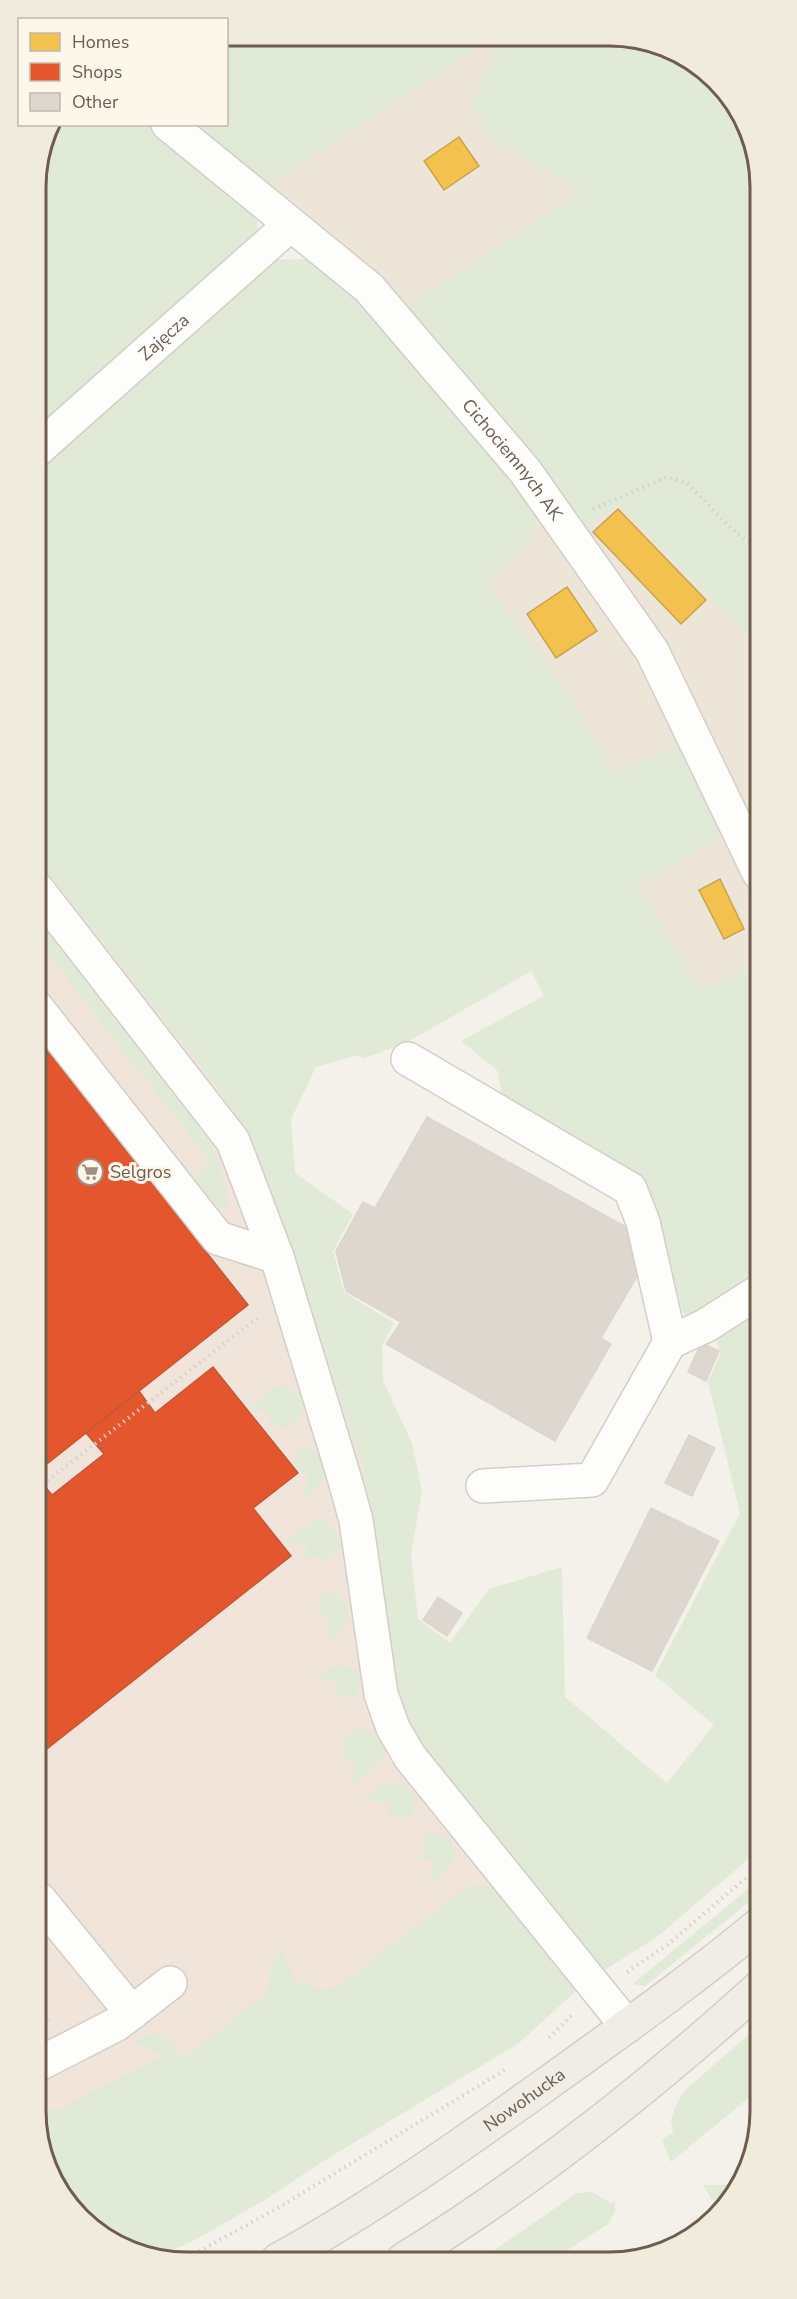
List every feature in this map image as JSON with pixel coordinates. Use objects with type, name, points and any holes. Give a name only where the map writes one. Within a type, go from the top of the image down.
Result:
[{"type":"main road","name":"Nowohucka","points":[[290,2253],[333,2229],[424,2171],[627,2026],[750,1932]]},
{"type":"main road","points":[[413,2253],[528,2176],[602,2121],[668,2068],[750,1995]]},
{"type":"street","name":"Cichociemnych AK","points":[[170,126],[369,288],[525,471],[652,651],[750,854]]},
{"type":"street","name":"Zajęcza","points":[[47,441],[290,225]]},
{"type":"street","points":[[47,901],[233,1141],[293,1306],[356,1520],[381,1694],[393,1728],[410,1757],[627,2026]]},
{"type":"street","points":[[47,1019],[218,1238],[277,1257]]},
{"type":"street","points":[[408,1059],[630,1190],[643,1222],[670,1342]]},
{"type":"street","points":[[483,1486],[592,1480],[670,1342],[705,1326],[750,1297]]},
{"type":"street","points":[[46,1908],[125,2005]]},
{"type":"street","points":[[46,2060],[117,2024],[125,2005],[170,1983]]},
{"type":"path","points":[[562,523],[667,477],[688,484],[732,529],[750,542]]},
{"type":"path","points":[[46,1481],[257,1317],[293,1306]]},
{"type":"path","points":[[545,2042],[599,1991],[667,1944],[750,1874]]},
{"type":"path","points":[[46,2018],[48,2022]]},
{"type":"path","points":[[196,2253],[276,2209],[507,2068]]},
{"type":"shaded area","points":[[480,46],[499,46],[472,103],[492,139],[583,191],[407,307],[266,186]]},
{"type":"shaded area","points":[[618,504],[750,638],[750,829],[659,641],[586,528]]},
{"type":"shaded area","points":[[541,512],[620,626],[679,745],[614,774],[574,704],[486,583],[527,544]]},
{"type":"shaded area","points":[[47,823],[255,1073],[379,1472],[408,1678],[545,1859],[334,2008],[49,2138],[46,2112]]},
{"type":"shaded area","points":[[723,836],[750,893],[750,970],[700,990],[636,885]]},
{"type":"green space","points":[[228,46],[480,46],[266,186],[191,126],[228,126]]},
{"type":"green space","points":[[499,46],[610,46],[637,49],[680,65],[709,88],[727,109],[736,125],[748,160],[750,178],[750,638],[618,505],[586,528],[532,453],[407,307],[583,191],[492,139],[472,103]]},
{"type":"green space","points":[[60,126],[155,126],[250,206],[257,219],[258,234],[47,426],[47,178],[51,151]]},
{"type":"green space","points":[[307,259],[361,298],[541,512],[527,544],[487,583],[574,704],[614,774],[679,745],[723,836],[637,885],[700,990],[750,970],[750,1277],[694,1317],[683,1313],[650,1190],[504,1103],[497,1070],[461,1041],[544,996],[531,971],[404,1044],[362,1059],[359,1055],[316,1067],[291,1119],[295,1173],[353,1214],[333,1251],[344,1292],[394,1323],[382,1345],[383,1381],[412,1443],[422,1491],[411,1555],[418,1619],[450,1643],[489,1589],[562,1567],[565,1697],[667,1783],[714,1725],[655,1675],[740,1513],[708,1382],[721,1352],[713,1335],[750,1312],[750,1858],[657,1937],[603,1971],[423,1746],[409,1717],[393,1672],[364,1468],[253,1150],[218,1088],[47,871],[47,448],[274,260]]},
{"type":"green space","points":[[47,929],[192,1113],[216,1157],[224,1181],[228,1206],[222,1209],[192,1177],[211,1162],[47,952]]},
{"type":"green space","points":[[284,1386],[300,1393],[304,1407],[297,1423],[290,1428],[269,1425],[270,1412],[247,1409],[275,1387]]},
{"type":"green space","points":[[306,1448],[322,1457],[325,1472],[320,1485],[304,1498],[308,1473],[296,1471],[298,1449]]},
{"type":"green space","points":[[316,1520],[327,1522],[338,1532],[339,1548],[328,1559],[306,1556],[307,1545],[284,1541]]},
{"type":"green space","points":[[322,1594],[340,1597],[349,1610],[348,1623],[328,1641],[331,1618],[319,1616]]},
{"type":"green space","points":[[343,1665],[354,1670],[360,1678],[357,1697],[336,1694],[338,1682],[313,1679],[330,1667]]},
{"type":"green space","points":[[361,1728],[377,1737],[384,1751],[379,1763],[352,1784],[355,1761],[343,1759],[345,1735]]},
{"type":"green space","points":[[393,1783],[408,1787],[413,1795],[415,1806],[410,1818],[388,1815],[389,1803],[365,1800],[383,1786]]},
{"type":"green space","points":[[438,1833],[452,1841],[454,1855],[450,1866],[431,1884],[433,1860],[421,1859],[425,1835]]},
{"type":"green space","points":[[476,1885],[488,1885],[499,1893],[577,1990],[519,2043],[322,2162],[268,2198],[191,2242],[169,2251],[142,2245],[117,2234],[88,2211],[76,2197],[65,2182],[54,2157],[49,2139],[46,2106],[56,2111],[162,2056],[135,2041],[145,2037],[163,2036],[184,2058],[268,1992],[271,1963],[281,1951],[297,1984],[304,1982],[318,1990],[339,1987],[464,1889]]},
{"type":"green space","points":[[750,1887],[750,1901],[645,1986],[633,1984]]},
{"type":"green space","points":[[750,2034],[750,2097],[671,2162],[662,2140],[673,2132],[671,2121],[675,2107],[685,2090]]},
{"type":"green space","points":[[703,2185],[730,2185],[718,2202],[717,2199],[712,2200]]},
{"type":"green space","points":[[592,2192],[611,2203],[615,2201],[615,2211],[608,2224],[563,2253],[490,2253],[577,2193]]},
{"type":"building: Homes","points":[[459,137],[479,166],[444,190],[424,161]]},
{"type":"building: Homes","points":[[618,509],[706,600],[681,624],[593,532]]},
{"type":"building: Homes","points":[[567,587],[597,631],[556,658],[527,614]]},
{"type":"building: Homes","points":[[720,879],[744,929],[724,939],[699,890]]},
{"type":"building: Shops","name":"Selgros","points":[[47,1050],[248,1305],[46,1464]]},
{"type":"building: Shops","points":[[213,1367],[298,1473],[253,1508],[291,1556],[46,1750],[46,1488],[52,1495],[104,1454],[86,1433],[139,1391],[155,1413]]},
{"type":"building: Other","points":[[427,1117],[628,1228],[639,1273],[601,1338],[611,1344],[555,1441],[386,1344],[401,1322],[346,1291],[336,1251],[363,1202],[375,1208]]},
{"type":"building: Other","points":[[701,1343],[719,1351],[706,1381],[688,1372]]},
{"type":"building: Other","points":[[689,1435],[715,1448],[692,1496],[665,1483]]},
{"type":"building: Other","points":[[651,1508],[719,1541],[652,1671],[587,1638]]},
{"type":"building: Other","points":[[438,1597],[462,1613],[447,1636],[423,1620]]},
{"type":"place","name":"Selgros","points":[[90,1172]]}]
